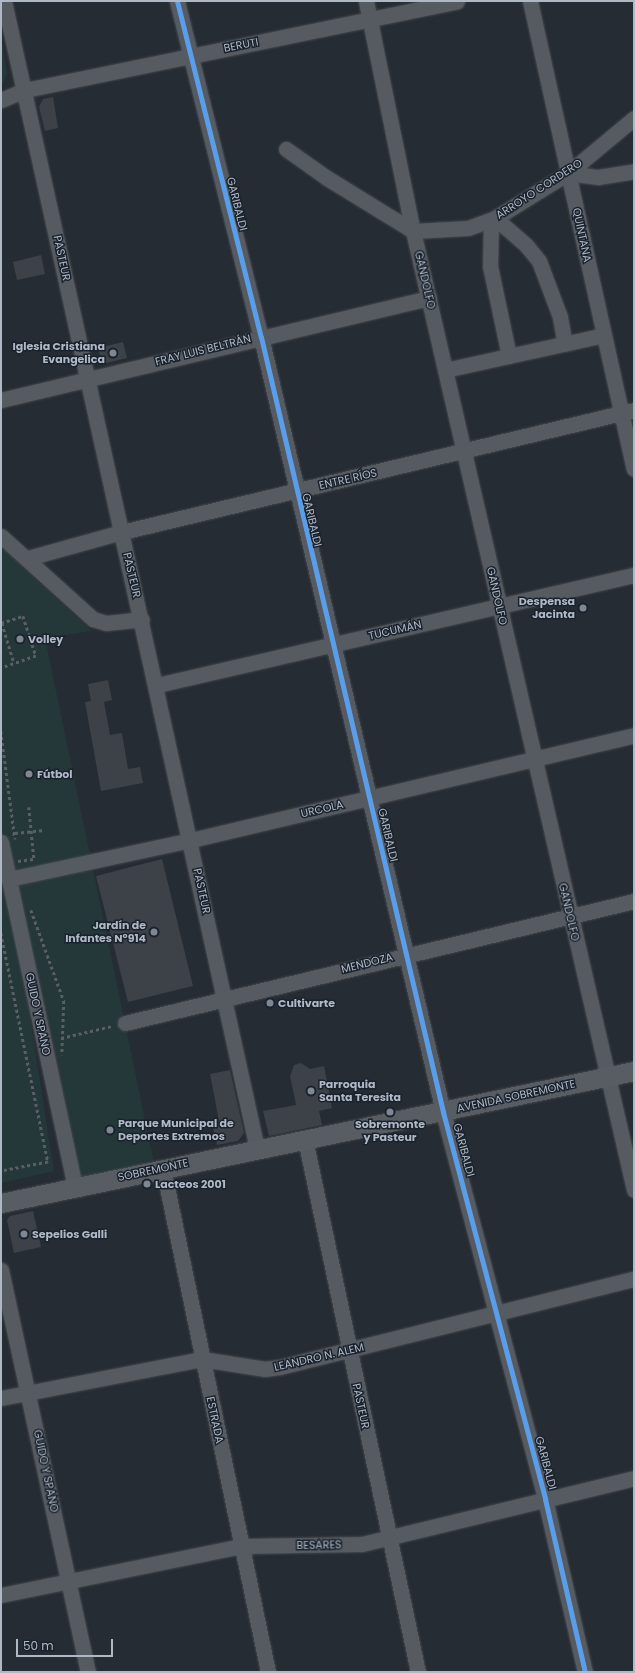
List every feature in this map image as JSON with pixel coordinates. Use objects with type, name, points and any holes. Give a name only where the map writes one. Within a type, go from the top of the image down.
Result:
[{"type":"main road","name":"AVENIDA SOBREMONTE","points":[[304,1139],[443,1112],[634,1071]]},
{"type":"main road","name":"SOBREMONTE","points":[[1,1203],[75,1186],[304,1139]]},
{"type":"street","name":"PASTEUR","points":[[4,1],[157,685],[257,1149]]},
{"type":"street","name":"GARIBALDI","points":[[177,1],[189,55],[260,336],[295,491],[443,1112],[545,1499],[585,1672]]},
{"type":"street","name":"GANDOLFO","points":[[366,1],[413,231],[634,1190]]},
{"type":"street","name":"BERUTI","points":[[25,90],[457,1]]},
{"type":"street","name":"QUINTANA","points":[[530,1],[604,335],[627,411],[634,469]]},
{"type":"street","points":[[1,100],[25,90]]},
{"type":"street","name":"ARROYO CORDERO","points":[[413,231],[468,228],[493,219],[568,173],[634,118]]},
{"type":"street","points":[[286,149],[327,178],[413,231]]},
{"type":"street","points":[[568,173],[598,177],[634,171]]},
{"type":"street","points":[[493,219],[526,245],[539,261],[560,316],[564,344]]},
{"type":"street","points":[[493,219],[490,266],[509,356]]},
{"type":"street","name":"FRAY LUIS BELTRÁN","points":[[1,400],[260,336],[429,298]]},
{"type":"street","points":[[445,370],[604,335]]},
{"type":"street","name":"ENTRE RÍOS","points":[[33,557],[122,532],[627,411]]},
{"type":"street","points":[[1,526],[93,619],[106,623],[142,619]]},
{"type":"street","points":[[1,536],[33,557]]},
{"type":"street","name":"TUCUMÁN","points":[[157,685],[634,575]]},
{"type":"street","name":"URCOLA","points":[[14,878],[191,840],[634,735]]},
{"type":"street","name":"GUIDO Y SPANO","points":[[1,842],[14,878],[44,1042],[75,1186]]},
{"type":"street","name":"MENDOZA","points":[[125,1023],[406,954],[571,917],[634,901]]},
{"type":"street","name":"PASTEUR","points":[[304,1139],[418,1672]]},
{"type":"street","name":"ESTRADA","points":[[163,1168],[268,1672]]},
{"type":"street","name":"GUIDO Y SPANO","points":[[1,1270],[29,1392],[88,1672]]},
{"type":"street","name":"LEANDRO N. ALEM","points":[[1,1398],[202,1359],[265,1369],[350,1350],[634,1279]]},
{"type":"street","name":"BESARES","points":[[1,1595],[242,1546],[362,1544],[390,1539],[545,1499],[634,1478]]},
{"type":"path","points":[[1,668],[36,656],[23,616],[1,623],[14,663]]},
{"type":"path","points":[[1,731],[16,847]]},
{"type":"path","points":[[29,808],[34,858]]},
{"type":"path","points":[[14,834],[44,830]]},
{"type":"path","points":[[14,878],[16,854]]},
{"type":"path","points":[[29,906],[64,1001],[62,1061]]},
{"type":"path","points":[[1,933],[48,1162],[1,1171]]},
{"type":"path","points":[[44,1042],[125,1023]]},
{"type":"shaded area","points":[[1,35],[7,74],[1,87]]},
{"type":"shaded area","points":[[1,547],[92,631],[45,638],[154,1163],[74,1180],[10,889],[54,1171],[1,1183]]},
{"type":"building","points":[[53,97],[58,128],[45,131],[39,107],[43,99]]},
{"type":"building","points":[[41,255],[45,274],[17,280],[13,262]]},
{"type":"building","name":"Iglesia Cristiana Evangelica","points":[[123,342],[127,358],[102,364],[98,348]]},
{"type":"building","points":[[108,680],[112,700],[104,702],[110,735],[122,733],[128,769],[140,767],[143,783],[101,791],[85,702],[91,701],[88,684]]},
{"type":"building","points":[[162,859],[193,986],[128,1002],[96,876]]},
{"type":"building","name":"Parroquia Santa Teresita","points":[[301,1063],[310,1069],[324,1066],[332,1108],[319,1111],[322,1125],[269,1136],[263,1111],[296,1105],[290,1076],[294,1065]]},
{"type":"building","points":[[230,1070],[244,1133],[238,1141],[217,1145],[212,1123],[219,1121],[210,1074]]},
{"type":"building","name":"Sepelios Galli","points":[[33,1211],[41,1247],[14,1253],[7,1220],[10,1216]]},
{"type":"cycle path","points":[[177,1],[261,337],[443,1112],[545,1499],[585,1672]]},
{"type":"place","name":"Iglesia Cristiana Evangelica","points":[[113,353]]},
{"type":"place","name":"Despensa Jacinta","points":[[583,608]]},
{"type":"place","name":"Volley","points":[[20,639]]},
{"type":"place","name":"Fútbol","points":[[29,774]]},
{"type":"place","name":"Jardín de Infantes Nº914","points":[[154,932]]},
{"type":"place","name":"Cultivarte","points":[[270,1003]]},
{"type":"place","name":"Parroquia Santa Teresita","points":[[311,1091]]},
{"type":"place","name":"Sobremonte y Pasteur","points":[[390,1112]]},
{"type":"place","name":"Parque Municipal de Deportes Extremos","points":[[110,1130]]},
{"type":"place","name":"Lacteos 2001","points":[[147,1184]]},
{"type":"place","name":"Sepelios Galli","points":[[24,1234]]}]
